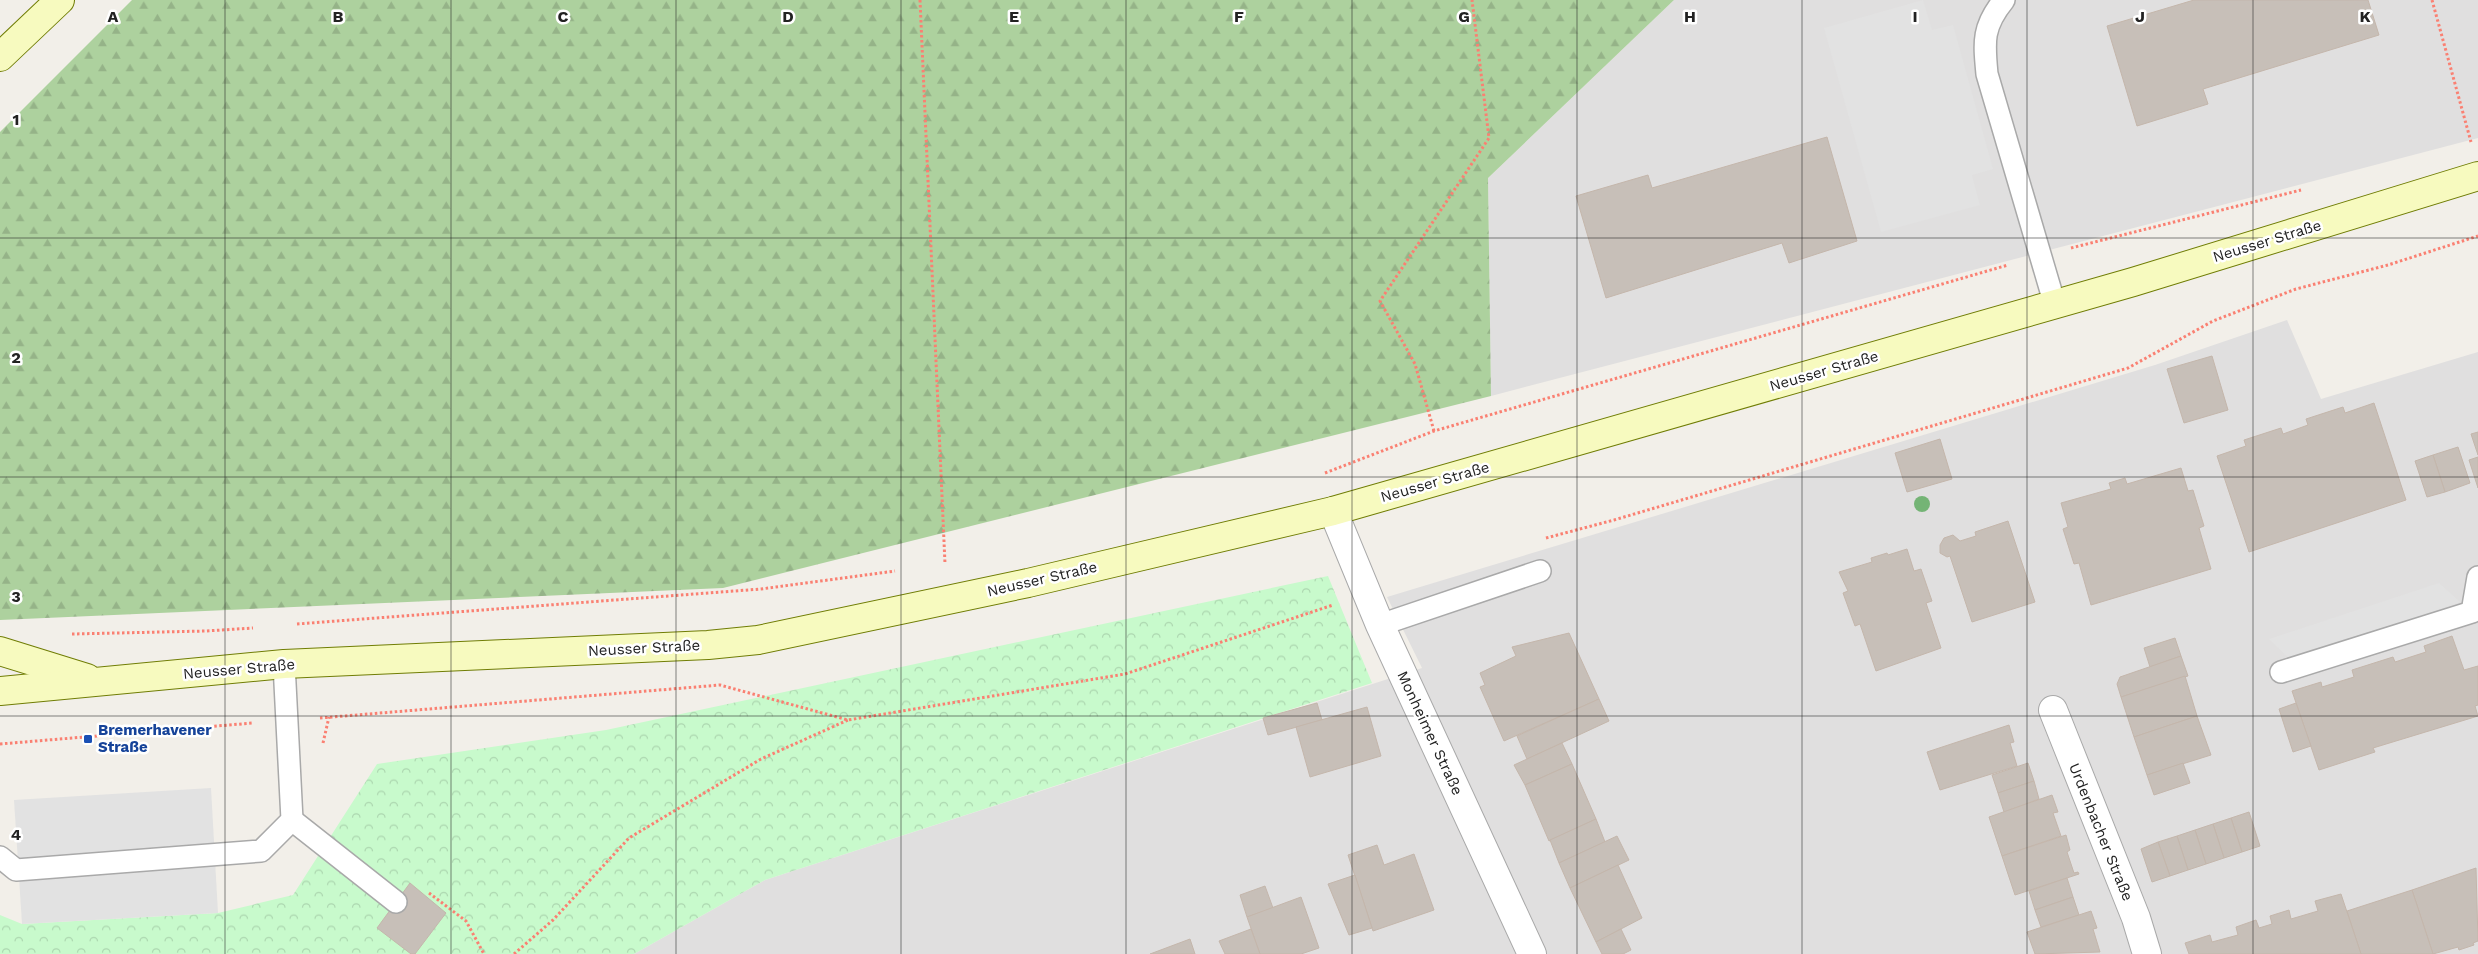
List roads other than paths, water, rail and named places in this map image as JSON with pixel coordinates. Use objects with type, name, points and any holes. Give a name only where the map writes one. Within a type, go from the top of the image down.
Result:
[{"type":"main road","points":[[0,57],[60,0]]},
{"type":"main road","name":"Neusser Straße","points":[[0,691],[284,664],[708,646],[758,640],[1028,583],[1332,511],[2055,305],[2478,176]]},
{"type":"main road","points":[[0,651],[98,682]]},
{"type":"street","name":"Monheimer Straße","points":[[1332,511],[1525,952]]},
{"type":"street","name":"Urdenbacher Straße","points":[[2053,710],[2136,918],[2147,954]]},
{"type":"lane","points":[[2004,0],[1994,12],[1984,41],[1987,74],[2055,305]]},
{"type":"lane","points":[[1380,624],[1540,571]]},
{"type":"lane","points":[[2281,672],[2472,612],[2478,576]]},
{"type":"lane","points":[[284,664],[292,820],[396,902]]},
{"type":"lane","points":[[0,857],[16,870],[260,851],[292,820]]},
{"type":"place","name":"Bremerhavener Straße","points":[[88,739]]}]
